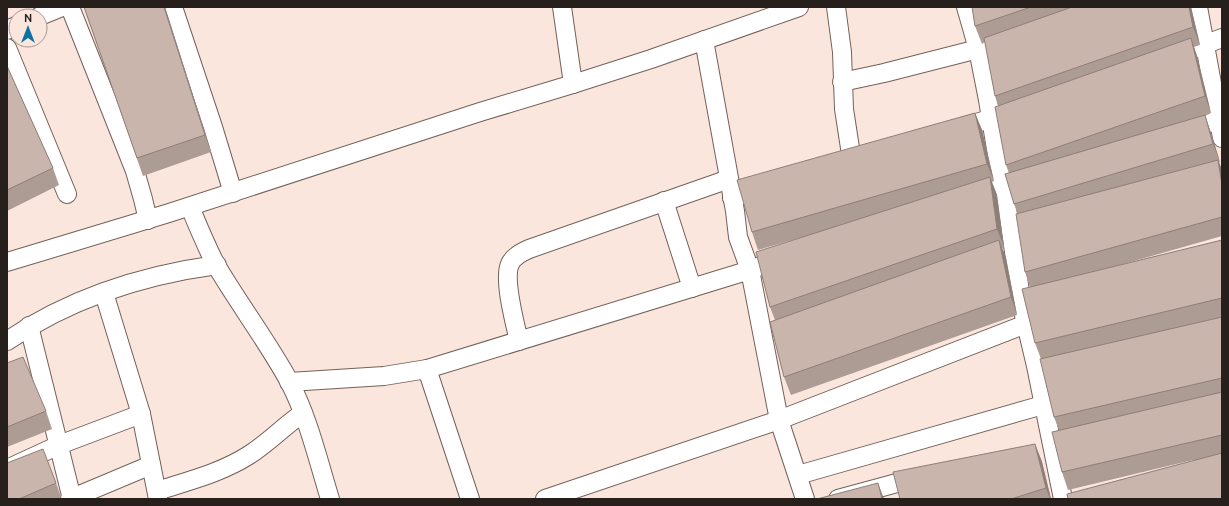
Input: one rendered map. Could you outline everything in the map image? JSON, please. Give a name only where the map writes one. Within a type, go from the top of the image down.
[{"type":"street","points":[[48,13],[62,7]]},
{"type":"street","points":[[70,7],[135,171],[144,199],[148,220]]},
{"type":"street","points":[[173,7],[213,126],[233,193]]},
{"type":"street","points":[[562,7],[573,84]]},
{"type":"street","points":[[7,262],[148,220],[480,112],[573,84],[799,7]]},
{"type":"street","points":[[836,7],[842,52],[844,109],[852,161]]},
{"type":"street","points":[[966,7],[978,49],[1013,241],[1028,295],[1026,324],[1044,364],[1043,405],[1063,499]]},
{"type":"street","points":[[1198,7],[1204,45],[1219,99],[1219,120],[1222,138]]},
{"type":"street","points":[[1158,62],[1222,38]]},
{"type":"street","points":[[842,82],[978,49],[1005,39]]},
{"type":"street","points":[[704,40],[738,237],[772,336],[779,420],[805,499]]},
{"type":"street","points":[[7,48],[67,194]]},
{"type":"street","points":[[937,135],[1034,106]]},
{"type":"street","points":[[1171,135],[1219,120]]},
{"type":"street","points":[[952,199],[1045,177]]},
{"type":"street","points":[[518,340],[508,288],[508,271],[510,264],[520,253],[729,179]]},
{"type":"street","points":[[732,198],[783,182]]},
{"type":"street","points":[[664,201],[692,288]]},
{"type":"street","points":[[190,206],[202,236],[217,265],[255,324],[289,382],[303,413],[330,499]]},
{"type":"street","points":[[289,382],[384,376],[427,368],[750,270],[799,252]]},
{"type":"street","points":[[7,341],[29,326],[77,303],[104,293],[146,279],[217,265]]},
{"type":"street","points":[[104,293],[141,414],[157,495],[228,467],[265,444],[282,428],[303,413]]},
{"type":"street","points":[[545,499],[779,420],[1026,324]]},
{"type":"street","points":[[29,326],[71,499],[151,465]]},
{"type":"street","points":[[427,368],[470,499]]},
{"type":"street","points":[[798,474],[1043,405]]},
{"type":"street","points":[[7,469],[59,445],[141,414]]},
{"type":"street","points":[[838,499],[937,472]]},
{"type":"building","points":[[84,7],[164,7],[205,135],[137,158]]},
{"type":"building","points":[[972,7],[1031,7],[975,26]]},
{"type":"building","points":[[1072,7],[1189,7],[1193,27],[995,96],[984,38]]},
{"type":"building","points":[[1191,38],[1205,96],[1006,165],[995,107]]},
{"type":"building","points":[[7,66],[53,168],[7,190]]},
{"type":"building","points":[[975,113],[987,164],[752,232],[737,180]]},
{"type":"building","points":[[1205,115],[1213,144],[1014,204],[1005,174]]},
{"type":"building","points":[[1218,160],[1222,185],[1222,217],[1025,272],[1016,214]]},
{"type":"building","points":[[990,177],[997,229],[770,307],[756,252]]},
{"type":"building","points":[[999,240],[1011,297],[784,377],[770,322]]},
{"type":"building","points":[[1222,240],[1222,298],[1035,343],[1022,289]]},
{"type":"building","points":[[1222,317],[1222,378],[1054,417],[1040,359]]},
{"type":"building","points":[[23,357],[46,411],[7,427],[7,363]]},
{"type":"building","points":[[1222,392],[1222,435],[1062,472],[1052,432]]},
{"type":"building","points":[[1035,444],[1046,488],[1011,499],[900,499],[893,472]]},
{"type":"building","points":[[43,449],[56,483],[19,499],[7,499],[7,463]]},
{"type":"building","points":[[1222,453],[1222,499],[1068,499],[1067,494]]},
{"type":"building","points":[[878,483],[882,499],[817,499]]}]
